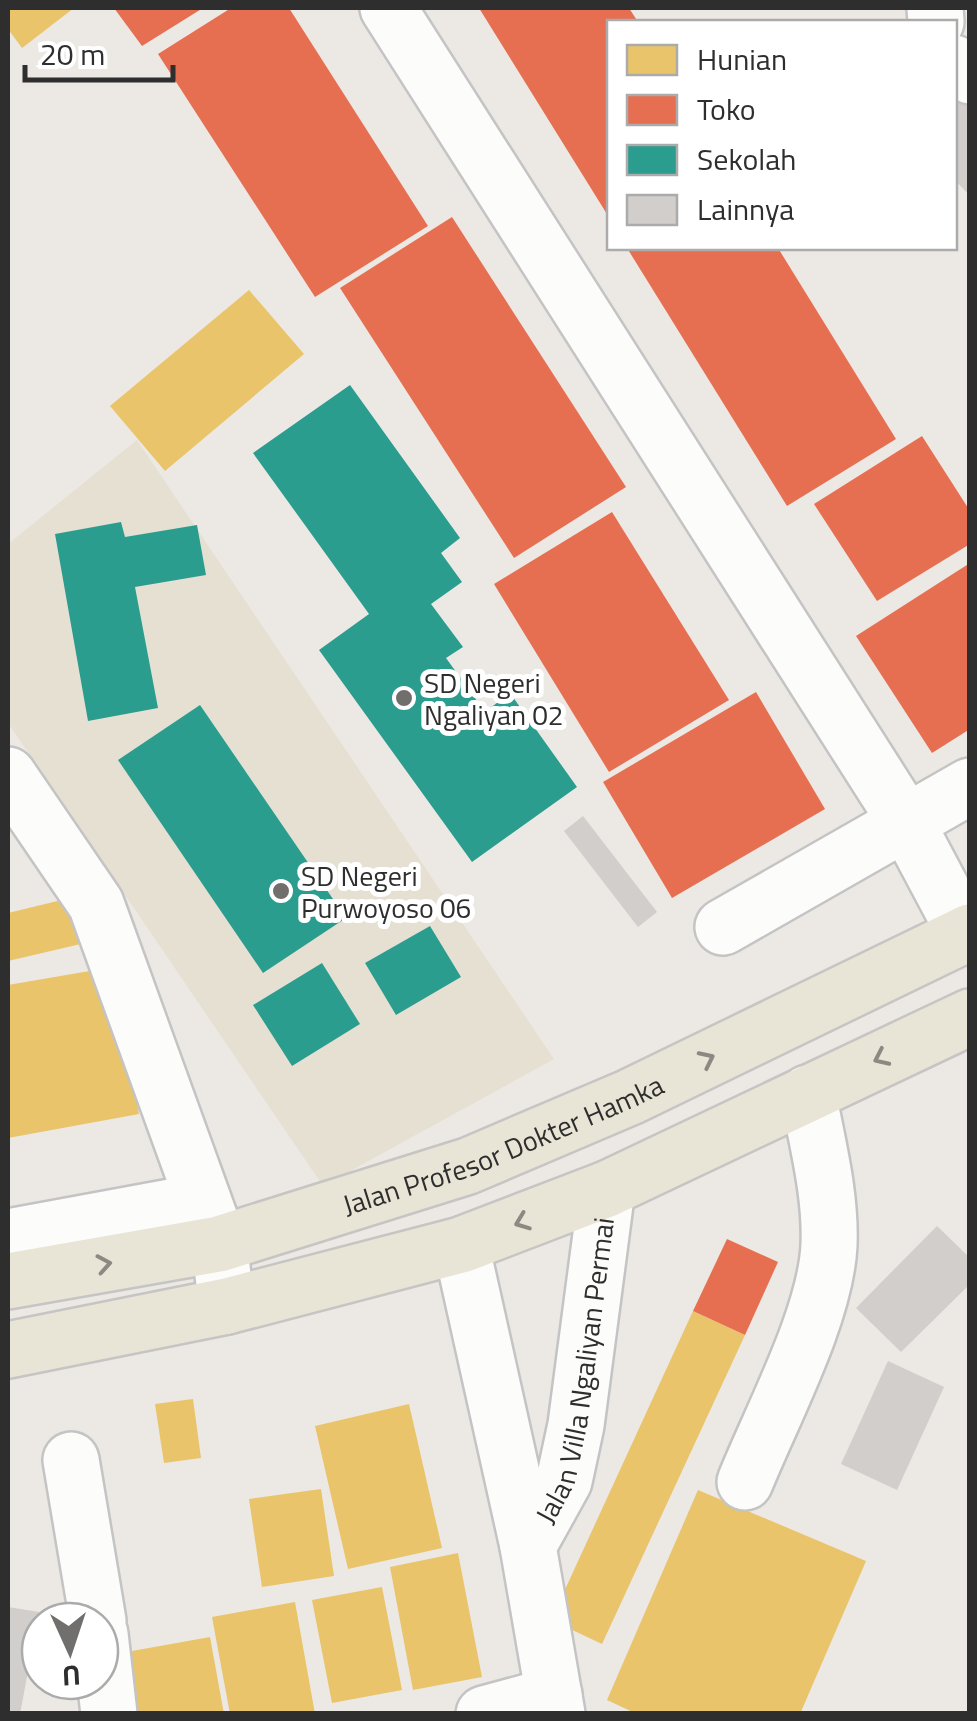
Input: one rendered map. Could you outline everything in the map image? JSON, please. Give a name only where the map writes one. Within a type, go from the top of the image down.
[{"type":"main road","name":"Jalan Profesor Dokter Hamka","points":[[8,1282],[211,1222],[468,1166],[630,1097],[967,933]]},
{"type":"main road","points":[[8,1350],[227,1306],[461,1245],[607,1190],[970,1016]]},
{"type":"main road","points":[[630,1097],[669,1159]]},
{"type":"street","points":[[388,8],[905,820],[967,933]]},
{"type":"street","points":[[10,782],[96,904],[211,1222],[227,1306]]},
{"type":"street","points":[[722,926],[970,786]]},
{"type":"street","points":[[745,1482],[820,1299],[829,1248],[828,1199],[808,1093]]},
{"type":"street","name":"Jalan Villa Ngaliyan Permai","points":[[528,1546],[564,1481],[576,1425],[607,1190]]},
{"type":"street","points":[[8,1238],[211,1222]]},
{"type":"street","name":"Jalan Villa Ngaliyan Permai","points":[[461,1245],[528,1546],[556,1704]]},
{"type":"street","points":[[71,1460],[95,1601]]},
{"type":"street","points":[[484,1714],[556,1704]]},
{"type":"shaded area","name":"SD Negeri Purwoyoso 06","points":[[137,440],[554,1059],[323,1186],[8,723],[8,544]]},
{"type":"building: Hunian","points":[[8,8],[74,8],[22,48],[8,29]]},
{"type":"building: Hunian","points":[[249,290],[304,354],[165,471],[110,406]]},
{"type":"building: Hunian","points":[[74,897],[85,943],[8,961],[8,913]]},
{"type":"building: Hunian","points":[[113,967],[139,1114],[8,1138],[8,985]]},
{"type":"building: Hunian","points":[[693,1311],[745,1335],[602,1644],[551,1620]]},
{"type":"building: Hunian","points":[[193,1399],[201,1458],[164,1463],[155,1404]]},
{"type":"building: Hunian","points":[[409,1404],[442,1548],[348,1569],[315,1426]]},
{"type":"building: Hunian","points":[[321,1489],[334,1576],[262,1587],[249,1499]]},
{"type":"building: Hunian","points":[[698,1490],[866,1561],[800,1714],[637,1714],[607,1700]]},
{"type":"building: Hunian","points":[[458,1553],[482,1677],[413,1690],[390,1567]]},
{"type":"building: Hunian","points":[[382,1587],[402,1690],[332,1703],[312,1600]]},
{"type":"building: Hunian","points":[[295,1602],[315,1714],[230,1714],[212,1617]]},
{"type":"building: Hunian","points":[[210,1637],[224,1714],[132,1714],[121,1653]]},
{"type":"building: Toko","points":[[114,8],[203,8],[142,46]]},
{"type":"building: Toko","points":[[231,8],[289,8],[428,226],[315,297],[158,54]]},
{"type":"building: Toko","points":[[479,8],[629,8],[637,20],[607,20],[607,214]]},
{"type":"building: Toko","points":[[452,217],[626,487],[514,558],[340,288]]},
{"type":"building: Toko","points":[[628,250],[779,250],[896,439],[787,506]]},
{"type":"building: Toko","points":[[922,436],[970,511],[970,544],[877,601],[814,504]]},
{"type":"building: Toko","points":[[612,512],[729,700],[609,772],[494,584]]},
{"type":"building: Toko","points":[[970,563],[970,729],[932,753],[856,636]]},
{"type":"building: Toko","points":[[756,692],[825,809],[672,898],[603,782]]},
{"type":"building: Toko","points":[[727,1239],[778,1262],[745,1335],[693,1311]]},
{"type":"building: Sekolah","points":[[350,385],[460,538],[441,553],[462,582],[431,604],[463,647],[446,658],[485,712],[510,693],[577,787],[472,862],[319,650],[369,614],[253,453]]},
{"type":"building: Sekolah","points":[[121,522],[125,537],[197,525],[206,575],[135,587],[158,708],[88,721],[55,534]]},
{"type":"building: Sekolah","points":[[200,705],[346,918],[263,973],[118,760]]},
{"type":"building: Sekolah","points":[[430,926],[461,977],[396,1015],[365,963]]},
{"type":"building: Sekolah","points":[[322,963],[360,1024],[292,1066],[253,1005]]},
{"type":"building: Lainnya","points":[[970,85],[970,196],[957,182],[957,105]]},
{"type":"building: Lainnya","points":[[583,816],[657,912],[638,927],[564,831]]},
{"type":"building: Lainnya","points":[[937,1226],[970,1258],[970,1284],[901,1352],[856,1308]]},
{"type":"building: Lainnya","points":[[888,1361],[944,1387],[897,1490],[841,1464]]},
{"type":"building: Lainnya","points":[[8,1607],[20,1609],[22,1701],[20,1714],[8,1714]]},
{"type":"place","name":"SD Negeri Ngaliyan 02","points":[[404,698]]},
{"type":"place","name":"SD Negeri Purwoyoso 06","points":[[281,891]]}]
